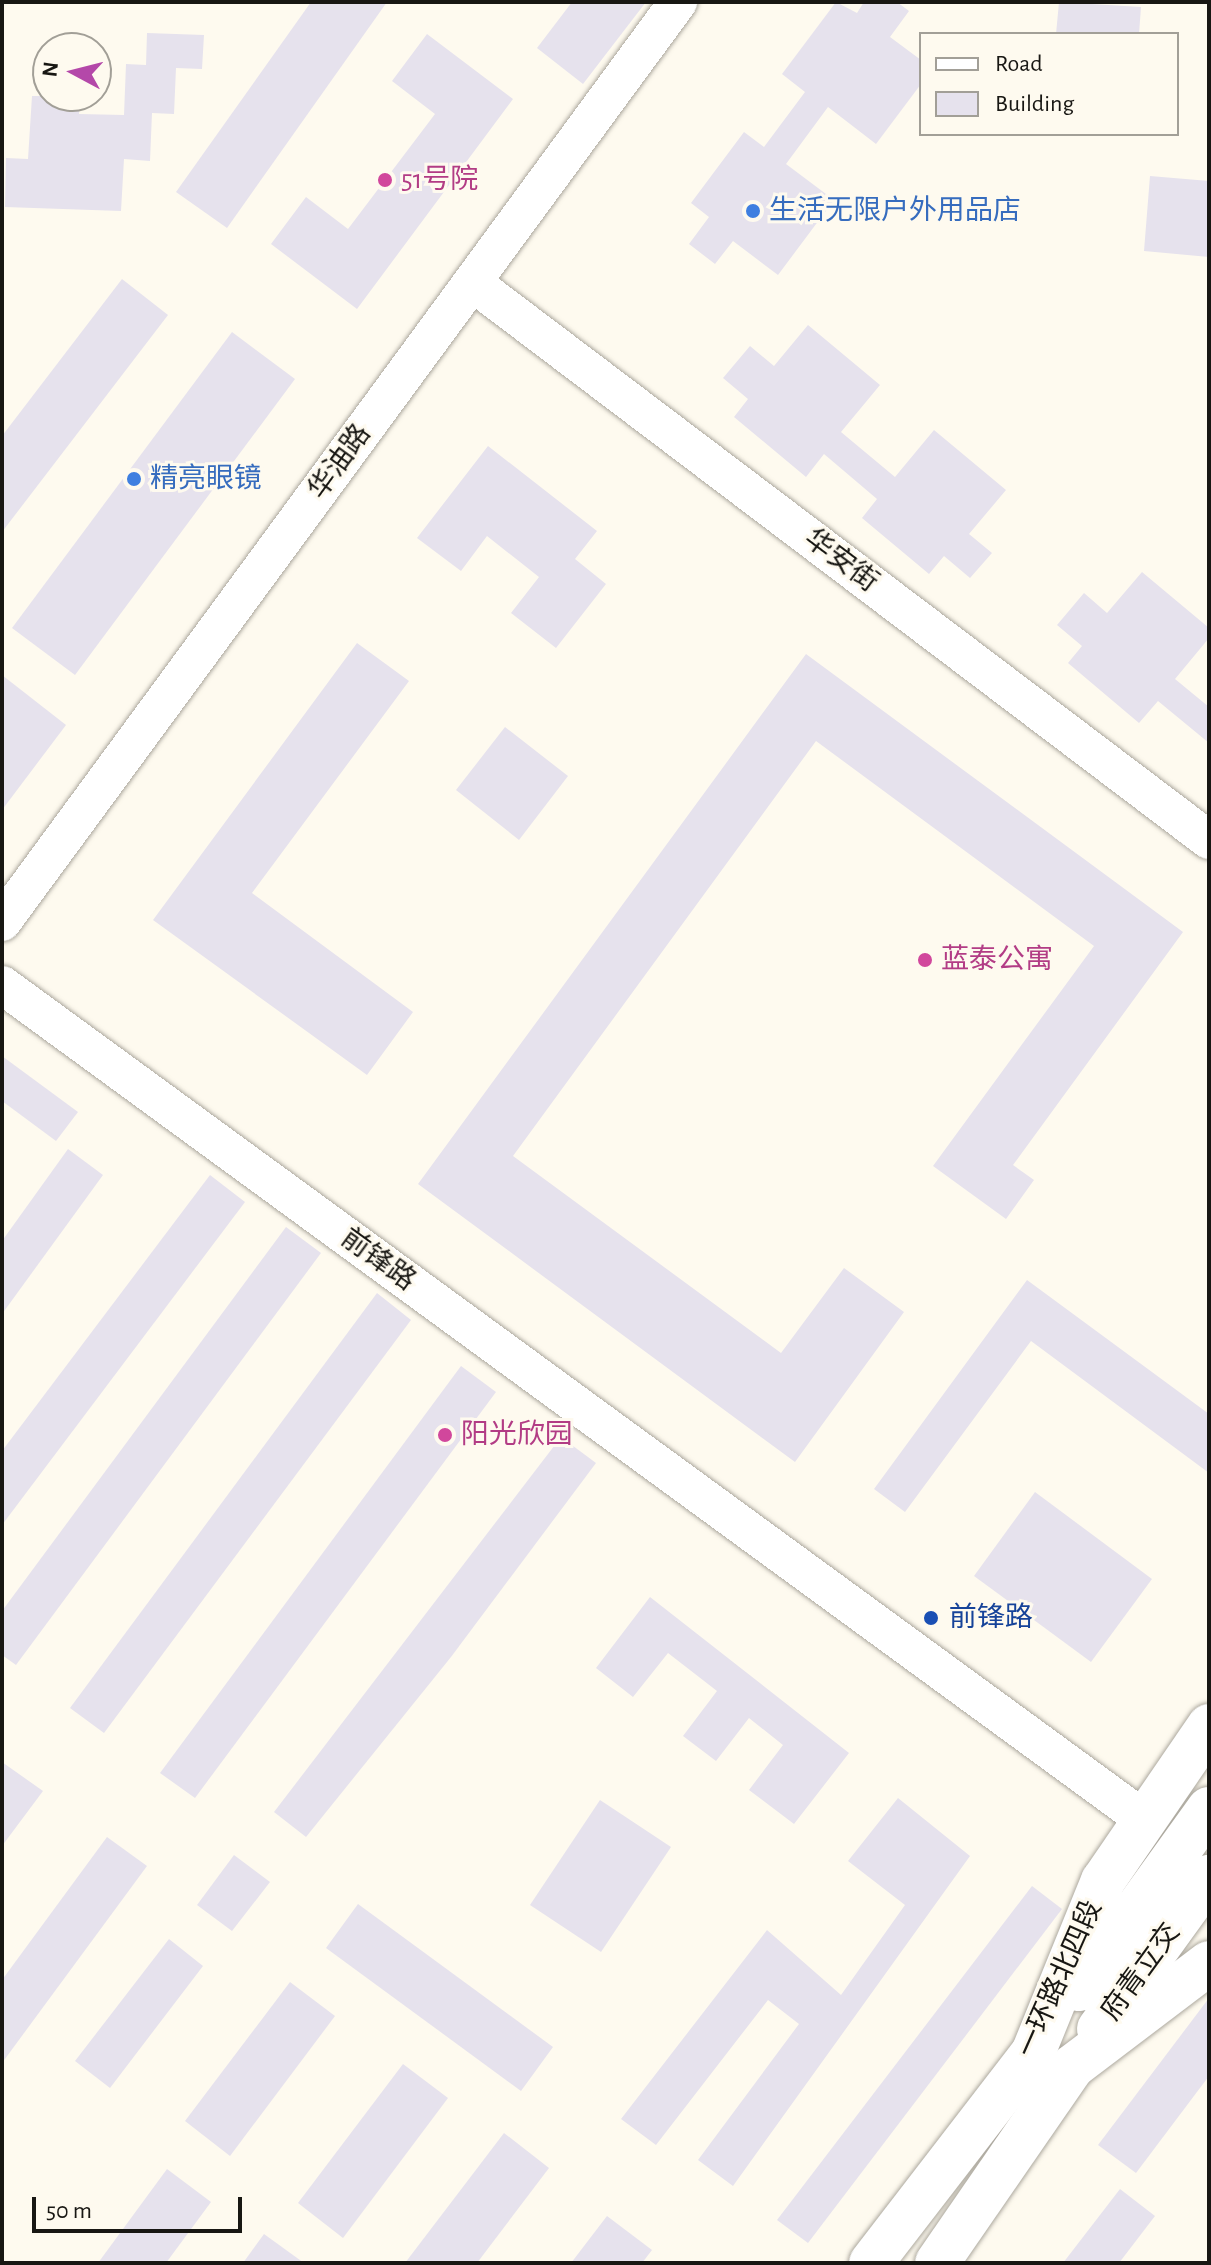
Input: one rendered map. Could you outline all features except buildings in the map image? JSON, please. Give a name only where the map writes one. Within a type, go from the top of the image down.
[{"type":"main road","name":"一环路北四段","points":[[937,2263],[1052,2060],[1103,1881],[1141,1817],[1209,1726]]},
{"type":"main road","name":"府青立交","points":[[1052,2060],[1209,1809]]},
{"type":"main road","name":"府青立交","points":[[1052,2060],[1209,1877]]},
{"type":"main road","name":"一环路北四段","points":[[871,2263],[1052,2060],[1209,1963]]},
{"type":"street","name":"华油路","points":[[2,922],[678,2]]},
{"type":"street","name":"华安街","points":[[473,283],[1209,840]]},
{"type":"street","name":"前锋路","points":[[2,985],[1141,1817]]},
{"type":"place","name":"51号院","points":[[385,180]]},
{"type":"place","name":"生活无限户外用品店","points":[[753,211]]},
{"type":"place","name":"精亮眼镜","points":[[134,479]]},
{"type":"place","name":"蓝泰公寓","points":[[925,960]]},
{"type":"place","name":"阳光欣园","points":[[445,1435]]},
{"type":"place","name":"前锋路","points":[[931,1618]]}]
